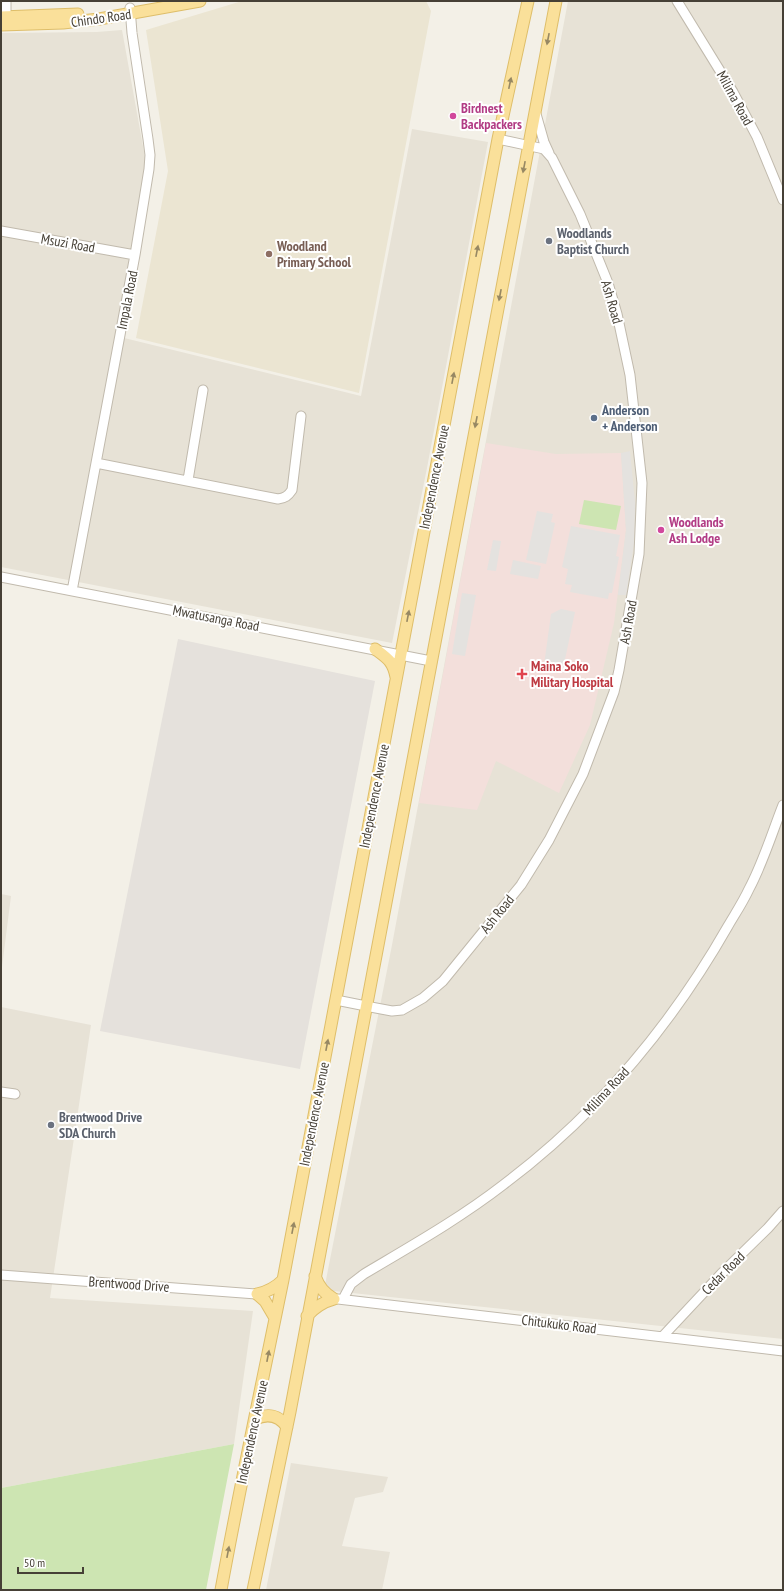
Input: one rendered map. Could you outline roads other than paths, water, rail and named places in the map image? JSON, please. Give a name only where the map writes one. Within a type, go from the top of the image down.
[{"type":"main road","name":"Chindo Road","points":[[131,11],[165,1]]},
{"type":"main road","name":"Chindo Road","points":[[4,21],[63,23],[200,1]]},
{"type":"main road","name":"Independence Avenue","points":[[220,1590],[283,1280],[498,138],[528,1]]},
{"type":"main road","points":[[253,1590],[290,1412],[556,1]]},
{"type":"main road","points":[[375,649],[394,665],[396,677]]},
{"type":"main road","points":[[315,1276],[318,1285],[325,1293],[339,1299]]},
{"type":"main road","points":[[257,1294],[266,1292],[283,1280]]},
{"type":"main road","points":[[257,1294],[268,1305],[275,1318]]},
{"type":"main road","points":[[307,1316],[324,1302],[339,1299]]},
{"type":"main road","points":[[259,1404],[267,1413],[272,1415],[284,1415],[290,1412]]},
{"type":"main road","points":[[255,1419],[267,1415],[273,1416],[283,1422],[287,1427]]},
{"type":"street","points":[[4,21],[6,1]]},
{"type":"street","name":"Milima Road","points":[[677,1],[733,92],[757,137],[783,200]]},
{"type":"street","name":"Impala Road","points":[[72,591],[150,169],[150,155],[132,34],[131,11]]},
{"type":"street","name":"Ash Road","points":[[336,1000],[392,1011],[402,1010],[423,998],[443,981],[521,885],[549,840],[583,774],[611,698],[619,670],[635,584],[639,554],[641,510],[642,483],[630,375],[617,314],[608,283],[580,214],[542,136],[535,107]]},
{"type":"street","name":"Ash Road","points":[[498,138],[544,149],[552,158]]},
{"type":"street","name":"Msuzi Road","points":[[1,231],[135,255]]},
{"type":"street","points":[[188,480],[203,390]]},
{"type":"street","points":[[96,463],[278,499],[289,496],[292,490],[301,416]]},
{"type":"street","name":"Mwatusanga Road","points":[[1,577],[431,661]]},
{"type":"street","name":"Milima Road","points":[[339,1299],[351,1284],[364,1274],[464,1213],[521,1171],[577,1122],[637,1058],[687,993],[715,948],[749,889],[783,805]]},
{"type":"street","points":[[1,1092],[15,1094]]},
{"type":"street","name":"Cedar Road","points":[[663,1336],[783,1211]]},
{"type":"street","name":"Brentwood Drive","points":[[1,1275],[257,1294]]},
{"type":"street","name":"Chitukuko Road","points":[[339,1299],[783,1351]]},
{"type":"place","name":"Birdnest Backpackers","points":[[453,116]]},
{"type":"place","name":"Woodlands Baptist Church","points":[[549,241]]},
{"type":"place","name":"Woodland Primary School","points":[[269,254]]},
{"type":"place","name":"Anderson + Anderson","points":[[594,418]]},
{"type":"place","name":"Woodlands Ash Lodge","points":[[661,530]]},
{"type":"place","name":"Maina Soko Military Hospital","points":[[522,674]]},
{"type":"place","name":"Brentwood Drive SDA Church","points":[[51,1125]]}]
